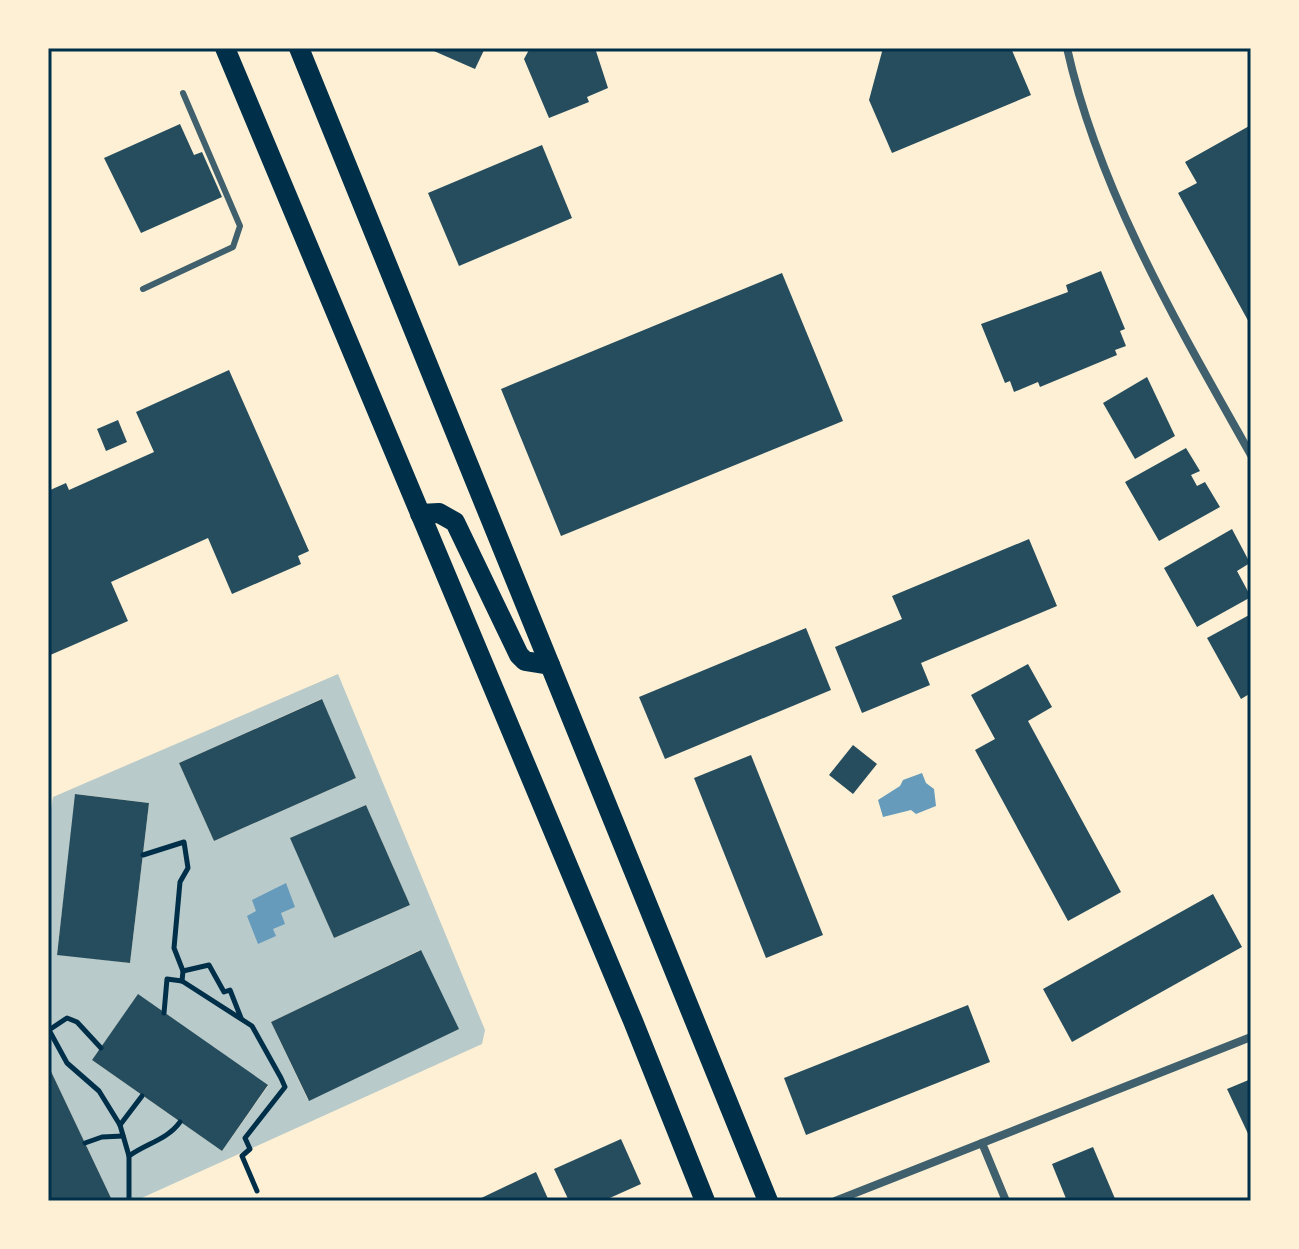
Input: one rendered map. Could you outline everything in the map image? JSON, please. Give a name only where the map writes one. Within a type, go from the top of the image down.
[{"type":"main road","points":[[225,48],[705,1201]]},
{"type":"main road","points":[[299,48],[768,1201]]},
{"type":"main road","points":[[420,514],[439,513],[455,522],[519,655],[525,661],[550,665]]},
{"type":"street","points":[[1067,48],[1076,91],[1117,195],[1183,332],[1251,455]]},
{"type":"street","points":[[835,1201],[1251,1037]]},
{"type":"street","points":[[982,1143],[1006,1201]]},
{"type":"lane","points":[[143,289],[233,247],[239,237],[240,226],[183,93]]},
{"type":"path","points":[[143,855],[184,842],[188,868],[180,882],[174,948],[183,971],[182,981]]},
{"type":"path","points":[[183,971],[209,965],[224,992],[230,990],[241,1018]]},
{"type":"path","points":[[164,1013],[167,979],[182,981],[252,1026],[285,1087],[245,1138],[250,1149],[242,1156],[257,1191]]},
{"type":"path","points":[[101,1048],[77,1022],[67,1018],[49,1030],[67,1063],[99,1091],[120,1125],[129,1156],[129,1201]]},
{"type":"path","points":[[120,1125],[142,1096]]},
{"type":"path","points":[[129,1156],[145,1144],[171,1136],[180,1122]]},
{"type":"path","points":[[85,1143],[102,1137],[123,1136]]},
{"type":"shaded area","points":[[338,674],[485,1030],[482,1044],[135,1201],[105,1201],[111,1198],[48,1065],[48,828],[53,797]],"holes":[[[321,699],[356,778],[214,841],[179,763]],[[76,794],[149,803],[130,963],[57,954]],[[366,805],[410,905],[334,938],[291,838]],[[420,950],[458,1029],[308,1100],[271,1022]],[[138,995],[268,1086],[222,1151],[92,1060]]]},
{"type":"water","points":[[922,773],[926,783],[934,789],[936,806],[916,814],[911,810],[883,817],[878,800],[900,786],[903,780]]},
{"type":"water","points":[[286,883],[295,907],[281,913],[285,924],[273,929],[276,936],[258,944],[247,916],[256,911],[252,900]]},
{"type":"building","points":[[427,48],[485,48],[475,69]]},
{"type":"building","points":[[530,48],[595,48],[608,88],[587,97],[589,102],[549,118],[524,59]]},
{"type":"building","points":[[883,48],[1011,48],[1031,95],[892,153],[869,100]]},
{"type":"building","points":[[180,124],[194,155],[202,152],[222,197],[141,233],[104,158]]},
{"type":"building","points":[[1251,125],[1251,326],[1178,193],[1197,183],[1185,162]]},
{"type":"building","points":[[542,145],[572,218],[459,266],[428,193]]},
{"type":"building","points":[[1101,271],[1125,329],[1120,331],[1126,346],[1115,350],[1117,355],[1040,387],[1038,382],[1014,392],[1010,381],[1005,383],[981,324],[1068,292],[1066,285]]},
{"type":"building","points":[[782,273],[843,421],[561,536],[501,389]]},
{"type":"building","points":[[229,370],[309,551],[298,556],[301,564],[232,594],[208,538],[111,582],[128,621],[48,656],[48,491],[66,483],[69,490],[154,452],[136,412]]},
{"type":"building","points":[[1147,377],[1175,436],[1135,459],[1103,403]]},
{"type":"building","points":[[118,420],[127,442],[106,451],[97,429]]},
{"type":"building","points":[[1186,448],[1200,471],[1191,475],[1197,486],[1205,482],[1220,507],[1159,541],[1125,482]]},
{"type":"building","points":[[1232,529],[1250,563],[1237,571],[1251,597],[1197,627],[1164,568]]},
{"type":"building","points":[[1029,539],[1057,606],[921,663],[930,685],[862,713],[835,647],[902,619],[892,596]]},
{"type":"building","points":[[1251,614],[1251,693],[1241,699],[1207,638]]},
{"type":"building","points":[[806,628],[831,690],[665,759],[639,697]]},
{"type":"building","points":[[1028,664],[1052,707],[1028,721],[1121,892],[1068,921],[975,750],[995,739],[971,695]]},
{"type":"building","points":[[322,699],[356,778],[214,841],[179,763]]},
{"type":"building","points":[[853,745],[877,764],[853,794],[829,775]]},
{"type":"building","points":[[751,755],[823,935],[766,958],[694,778]]},
{"type":"building","points":[[75,794],[149,803],[130,963],[57,955]]},
{"type":"building","points":[[366,805],[410,905],[334,938],[290,838]]},
{"type":"building","points":[[1213,894],[1242,947],[1072,1042],[1043,989]]},
{"type":"building","points":[[421,950],[459,1029],[309,1101],[271,1022]]},
{"type":"building","points":[[138,994],[268,1085],[222,1151],[92,1060]]},
{"type":"building","points":[[968,1005],[990,1062],[806,1135],[784,1078]]},
{"type":"building","points":[[48,1065],[111,1198],[105,1201],[48,1201]]},
{"type":"building","points":[[1251,1079],[1251,1140],[1227,1089]]},
{"type":"building","points":[[621,1139],[641,1184],[603,1201],[569,1201],[554,1169]]},
{"type":"building","points":[[1093,1147],[1116,1201],[1067,1201],[1052,1164]]},
{"type":"building","points":[[536,1172],[549,1201],[475,1201]]}]
